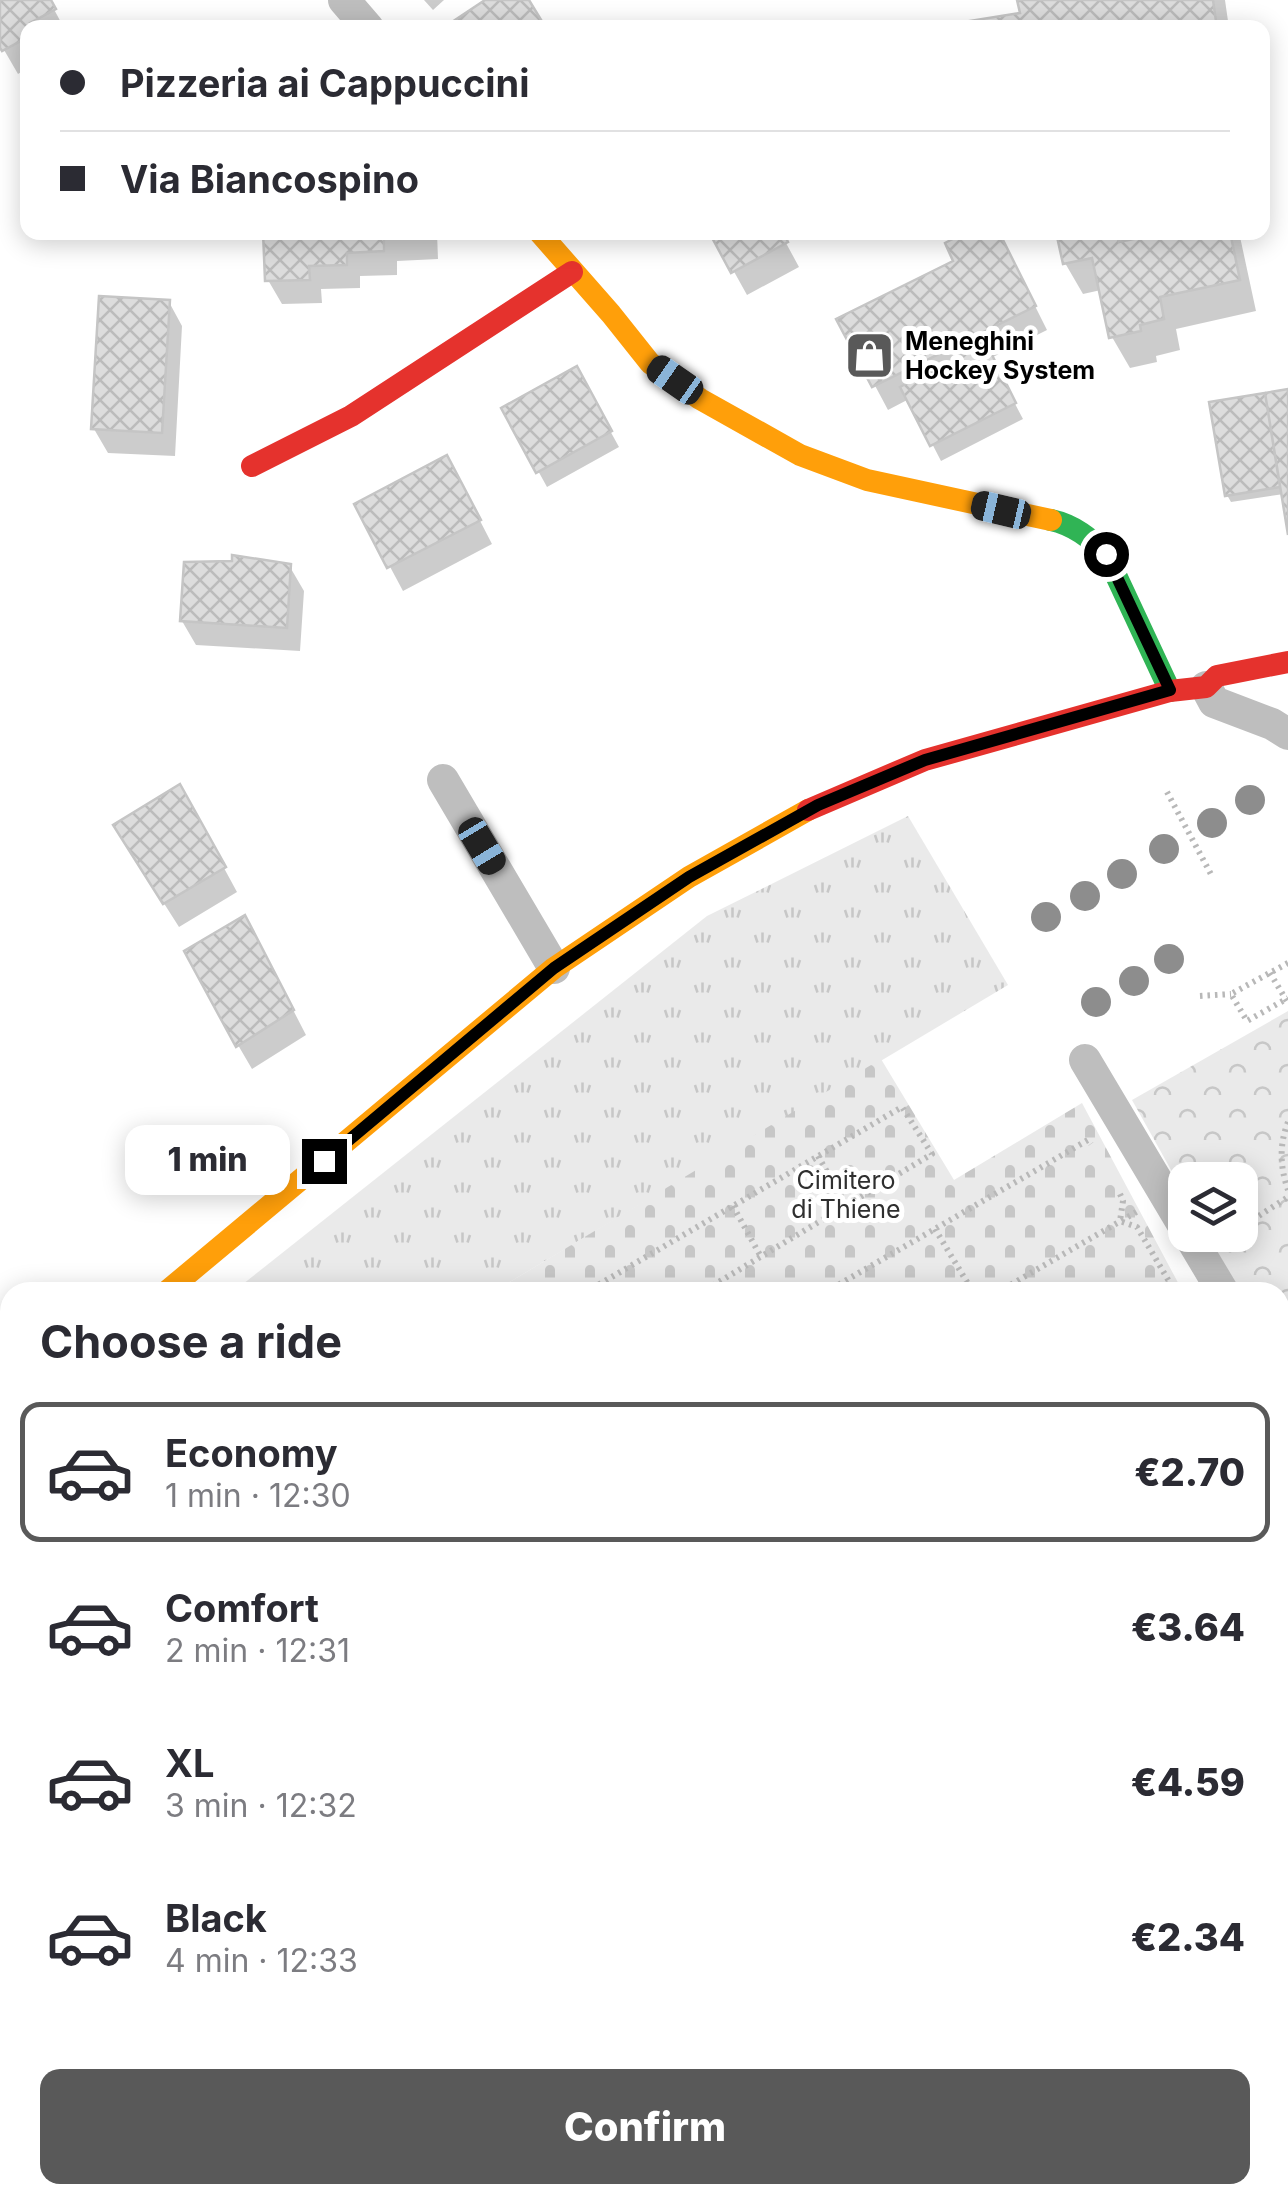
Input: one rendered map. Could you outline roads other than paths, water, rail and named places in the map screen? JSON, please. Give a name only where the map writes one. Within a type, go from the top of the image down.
[{"type":"street","points":[[344,0],[361,20]]},
{"type":"street","points":[[546,240],[650,363],[700,398],[800,455],[867,480],[1068,524],[1091,539],[1106,554],[1170,690]]},
{"type":"street","points":[[252,466],[352,416],[572,272]]},
{"type":"street","points":[[178,1282],[554,968],[689,877],[818,805],[925,760],[1170,690],[1206,686],[1217,676],[1288,662]]},
{"type":"street","points":[[1206,686],[1214,702],[1288,734]]},
{"type":"street","points":[[443,780],[554,968]]},
{"type":"street","points":[[1084,1060],[1168,1200]]},
{"type":"street","points":[[1199,1252],[1218,1282]]},
{"type":"place","name":"Meneghini Hockey System","points":[[870,355]]},
{"type":"park label","name":"Cimitero di Thiene","points":[[846,1194]]}]
